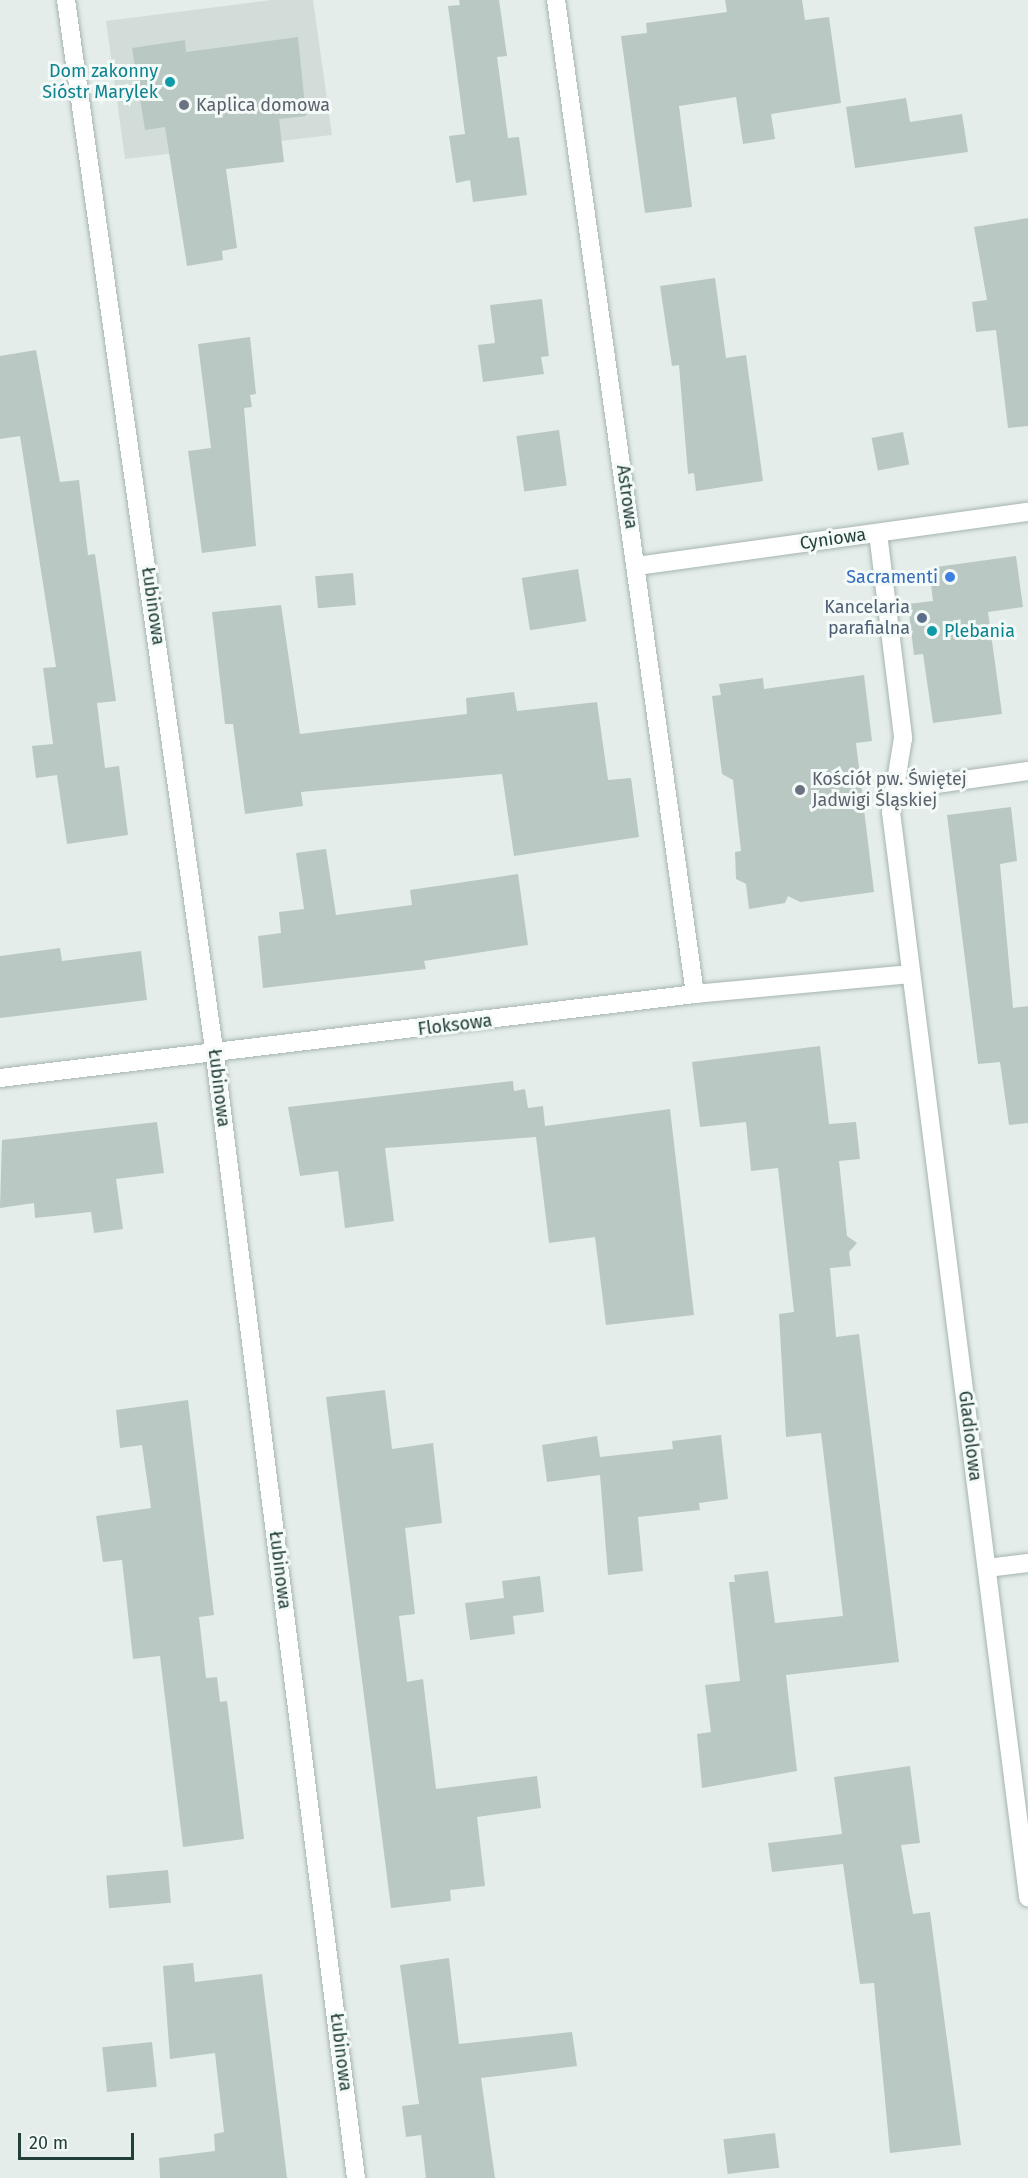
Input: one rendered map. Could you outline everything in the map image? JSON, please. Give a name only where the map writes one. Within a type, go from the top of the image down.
[{"type":"street","name":"Łubinowa","points":[[66,0],[215,1056],[356,2178]]},
{"type":"street","name":"Astrowa","points":[[556,0],[638,567],[695,994]]},
{"type":"street","name":"Cyniowa","points":[[638,567],[1028,512]]},
{"type":"street","name":"Gladiolowa","points":[[878,533],[903,738],[891,812],[1028,1897]]},
{"type":"street","points":[[894,790],[1028,771]]},
{"type":"street","name":"Floksowa","points":[[0,1078],[215,1056],[695,994],[910,974]]},
{"type":"street","points":[[987,1568],[1028,1563]]},
{"type":"shaded area","points":[[271,0],[313,0],[332,135],[125,159],[106,21]]},
{"type":"building","points":[[459,0],[499,0],[507,56],[497,57],[508,138],[519,137],[527,195],[473,202],[470,180],[456,183],[449,136],[465,134],[448,6],[460,5]]},
{"type":"building","points":[[725,0],[802,0],[805,20],[829,17],[841,103],[771,114],[775,139],[743,144],[736,97],[679,106],[692,207],[645,213],[621,36],[647,33],[646,23],[727,12]]},
{"type":"building","points":[[298,37],[306,116],[279,119],[284,162],[226,169],[237,248],[222,251],[223,260],[187,266],[165,127],[145,130],[132,48],[185,40],[186,52]]},
{"type":"building","points":[[906,98],[910,122],[962,114],[968,152],[855,168],[846,107]]},
{"type":"building","points":[[1028,218],[1028,426],[1008,428],[996,330],[976,332],[972,302],[987,300],[974,227]]},
{"type":"building","points":[[715,278],[726,358],[746,355],[763,481],[696,491],[694,473],[688,474],[679,365],[672,366],[660,286]]},
{"type":"building","points":[[542,299],[549,356],[541,357],[544,374],[483,382],[478,345],[495,343],[490,305]]},
{"type":"building","points":[[250,337],[256,394],[250,395],[252,407],[244,408],[256,546],[202,553],[188,451],[211,448],[198,344]]},
{"type":"building","points":[[36,350],[60,482],[79,480],[88,555],[95,554],[116,701],[97,703],[105,768],[119,766],[128,835],[67,844],[57,775],[36,778],[32,746],[53,744],[43,668],[56,667],[20,436],[0,439],[0,356]]},
{"type":"building","points":[[559,430],[567,485],[524,491],[516,436]]},
{"type":"building","points":[[903,432],[909,464],[878,470],[872,438]]},
{"type":"building","name":"Plebania","points":[[1016,556],[1023,607],[988,612],[1002,714],[933,723],[923,654],[914,655],[908,604],[933,601],[929,568]]},
{"type":"building","points":[[578,569],[586,621],[530,630],[522,578]]},
{"type":"building","points":[[353,573],[356,605],[318,608],[315,576]]},
{"type":"building","points":[[281,605],[300,734],[467,714],[466,698],[514,692],[517,711],[597,702],[608,780],[631,778],[639,837],[514,856],[502,774],[301,792],[303,806],[245,814],[233,724],[225,724],[212,612]]},
{"type":"building","name":"Kościół pw. Świętej Jadwigi Śląskiej","points":[[864,675],[872,741],[856,743],[874,892],[800,902],[788,896],[785,903],[749,909],[746,884],[736,879],[735,852],[741,851],[733,780],[722,774],[712,696],[721,695],[719,684],[763,678],[764,689]]},
{"type":"building","points":[[1011,807],[1017,861],[1000,864],[1013,1008],[1028,1006],[1028,1123],[1009,1125],[1000,1062],[978,1064],[947,815]]},
{"type":"building","points":[[326,849],[336,915],[412,905],[410,890],[518,874],[528,945],[424,961],[426,969],[263,988],[258,936],[281,933],[279,912],[304,909],[296,853]]},
{"type":"building","points":[[60,948],[62,961],[141,951],[147,1000],[0,1018],[0,956]]},
{"type":"building","points":[[820,1046],[829,1124],[856,1122],[860,1159],[839,1161],[847,1236],[857,1243],[849,1252],[851,1266],[830,1268],[836,1337],[859,1334],[899,1662],[786,1675],[797,1771],[702,1788],[697,1734],[711,1732],[705,1685],[740,1681],[729,1582],[735,1582],[734,1575],[768,1571],[775,1623],[843,1616],[821,1433],[786,1437],[779,1314],[794,1312],[778,1168],[751,1171],[746,1122],[700,1127],[692,1062]]},
{"type":"building","points":[[513,1081],[514,1091],[525,1089],[528,1108],[543,1106],[545,1126],[670,1109],[694,1315],[606,1325],[595,1237],[549,1243],[536,1137],[385,1148],[394,1221],[345,1228],[338,1171],[300,1176],[288,1107]]},
{"type":"building","points":[[157,1122],[164,1173],[116,1179],[123,1229],[94,1233],[91,1212],[35,1218],[34,1203],[0,1208],[2,1140]]},
{"type":"building","points":[[385,1390],[392,1449],[433,1443],[442,1523],[405,1528],[415,1614],[399,1616],[407,1682],[423,1679],[436,1789],[537,1776],[541,1808],[477,1817],[485,1886],[450,1890],[451,1901],[391,1908],[326,1397]]},
{"type":"building","points":[[188,1400],[214,1615],[199,1617],[206,1678],[217,1677],[220,1702],[227,1701],[244,1839],[183,1847],[160,1656],[133,1659],[122,1560],[103,1562],[96,1516],[151,1508],[142,1445],[120,1448],[116,1410]]},
{"type":"building","points":[[721,1435],[728,1499],[699,1503],[700,1510],[638,1517],[643,1571],[608,1575],[600,1475],[547,1482],[542,1445],[597,1436],[600,1457],[673,1449],[672,1441]]},
{"type":"building","points":[[540,1576],[544,1612],[513,1616],[515,1634],[470,1640],[465,1603],[504,1598],[502,1581]]},
{"type":"building","points":[[910,1766],[920,1843],[901,1845],[913,1914],[930,1912],[961,2145],[890,2153],[874,1983],[860,1984],[843,1864],[772,1872],[768,1843],[842,1834],[834,1777]]},
{"type":"building","points":[[168,1870],[171,1903],[109,1908],[106,1875]]},
{"type":"building","points":[[449,1958],[459,2044],[572,2032],[577,2066],[481,2078],[495,2178],[426,2178],[421,2135],[406,2137],[402,2106],[419,2104],[400,1965]]},
{"type":"building","points":[[193,1963],[195,1982],[262,1974],[287,2178],[160,2178],[159,2158],[215,2151],[214,2134],[224,2132],[215,2053],[170,2059],[163,1966]]},
{"type":"building","points":[[152,2042],[157,2087],[107,2092],[102,2047]]},
{"type":"building","points":[[775,2133],[779,2168],[728,2174],[723,2139]]},
{"type":"place","name":"Dom zakonny Sióstr Marylek","points":[[170,82]]},
{"type":"place","name":"Kaplica domowa","points":[[184,105]]},
{"type":"place","name":"Sacramenti","points":[[950,577]]},
{"type":"place","name":"Kancelaria parafialna","points":[[922,618]]},
{"type":"place","name":"Plebania","points":[[932,631]]},
{"type":"place","name":"Kościół pw. Świętej Jadwigi Śląskiej","points":[[800,790]]}]
